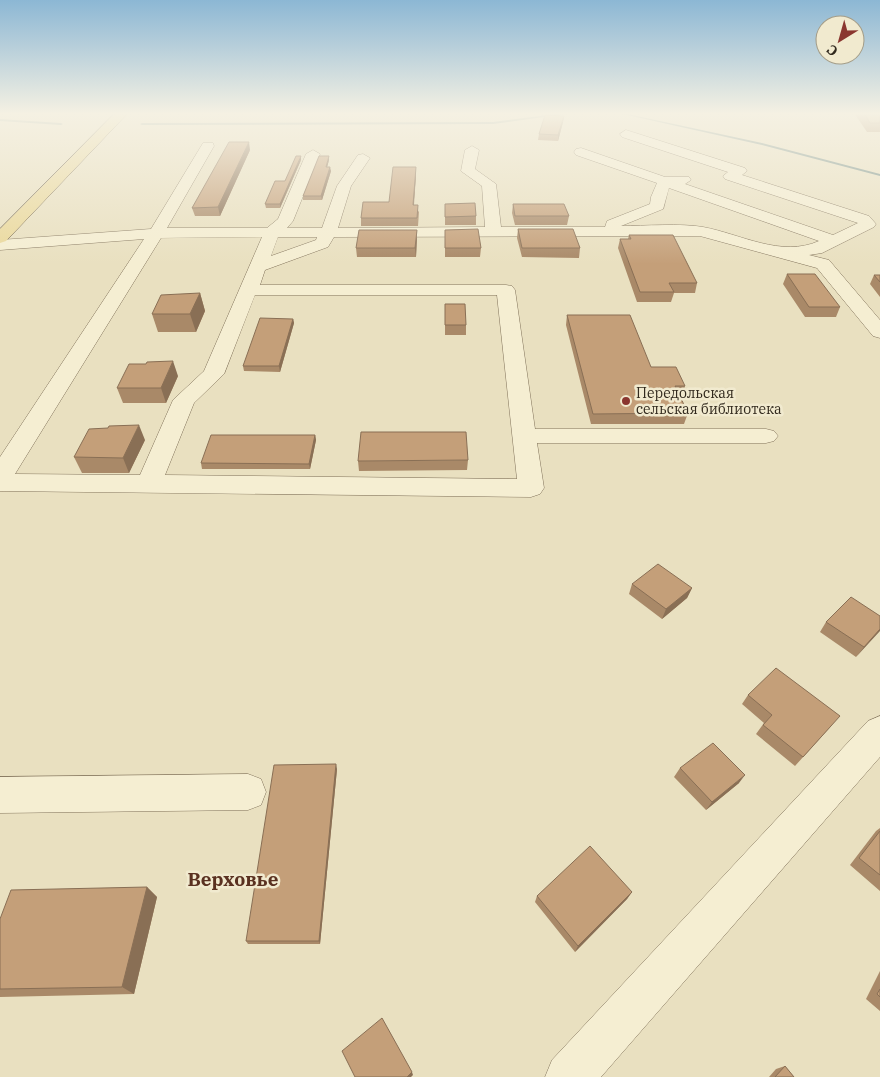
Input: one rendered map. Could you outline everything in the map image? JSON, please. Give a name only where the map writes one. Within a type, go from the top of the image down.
[{"type":"main road","points":[[0,238],[73,163]]},
{"type":"street","points":[[0,476],[156,233],[198,163]]},
{"type":"street","points":[[149,483],[184,400],[213,374],[272,231],[284,221],[309,163]]},
{"type":"street","points":[[257,267],[322,243],[330,231],[344,186],[359,163]]},
{"type":"street","points":[[469,163],[468,171],[489,184],[493,231]]},
{"type":"street","points":[[613,163],[834,241]]},
{"type":"street","points":[[665,181],[730,176],[740,171],[716,163]]},
{"type":"street","points":[[730,176],[863,219],[868,224],[816,249],[782,253]]},
{"type":"street","points":[[614,231],[613,224],[658,206],[658,197],[665,181]]},
{"type":"street","points":[[0,245],[156,233],[272,231],[701,231],[823,264],[880,332]]},
{"type":"street","points":[[0,482],[531,488],[506,290],[248,290]]},
{"type":"street","points":[[524,436],[766,436]]},
{"type":"street","points":[[570,1077],[880,732]]},
{"type":"street","points":[[0,795],[248,792]]},
{"type":"building","points":[[217,163],[239,163],[218,207],[192,208]]},
{"type":"building","points":[[293,163],[298,163],[280,204],[265,204],[275,181],[285,181]]},
{"type":"building","points":[[316,163],[327,163],[326,167],[330,167],[321,196],[303,196]]},
{"type":"building","points":[[393,167],[416,167],[413,205],[418,205],[417,218],[361,218],[363,202],[389,202]]},
{"type":"building","points":[[475,203],[476,216],[445,217],[445,204]]},
{"type":"building","points":[[513,204],[564,204],[569,216],[515,216]]},
{"type":"building","points":[[478,229],[481,248],[445,248],[445,230]]},
{"type":"building","points":[[518,229],[573,229],[580,248],[522,248]]},
{"type":"building","points":[[359,230],[417,230],[415,248],[356,248]]},
{"type":"building","points":[[629,235],[673,235],[697,283],[669,283],[674,292],[640,292],[620,239],[631,239]]},
{"type":"building","points":[[787,274],[815,274],[840,307],[809,307]]},
{"type":"building","points":[[874,275],[880,275],[880,282]]},
{"type":"building","points":[[200,293],[190,314],[152,314],[161,295]]},
{"type":"building","points":[[445,304],[465,304],[466,325],[445,325]]},
{"type":"building","points":[[567,315],[630,315],[651,367],[676,367],[685,386],[675,386],[688,413],[593,414]]},
{"type":"building","points":[[260,318],[293,319],[279,366],[243,366]]},
{"type":"building","points":[[173,361],[161,388],[117,388],[129,364]]},
{"type":"building","points":[[139,425],[123,458],[74,457],[89,429]]},
{"type":"building","points":[[361,432],[466,432],[468,460],[358,461]]},
{"type":"building","points":[[211,435],[315,435],[309,464],[201,463]]},
{"type":"building","points":[[658,564],[692,588],[666,609],[632,584]]},
{"type":"building","points":[[851,597],[880,616],[880,629],[864,647],[826,622]]},
{"type":"building","points":[[776,668],[840,716],[803,757],[763,725],[772,715],[748,695]]},
{"type":"building","points":[[713,743],[745,775],[712,802],[680,768]]},
{"type":"building","points":[[336,764],[319,941],[246,941],[274,765]]},
{"type":"building","points":[[880,831],[880,875],[859,858]]},
{"type":"building","points":[[590,846],[632,892],[578,946],[537,896]]},
{"type":"building","points":[[147,887],[122,987],[0,989],[0,919],[11,890]]},
{"type":"building","points":[[382,1018],[412,1072],[407,1077],[355,1077],[342,1051]]},
{"type":"building","points":[[785,1066],[794,1077],[775,1077]]},
{"type":"waterway","points":[[835,163],[880,175]]},
{"type":"place","name":"Передольская сельская библиотека","points":[[626,401]]},
{"type":"district","name":"Верховье","points":[[233,879]]}]
